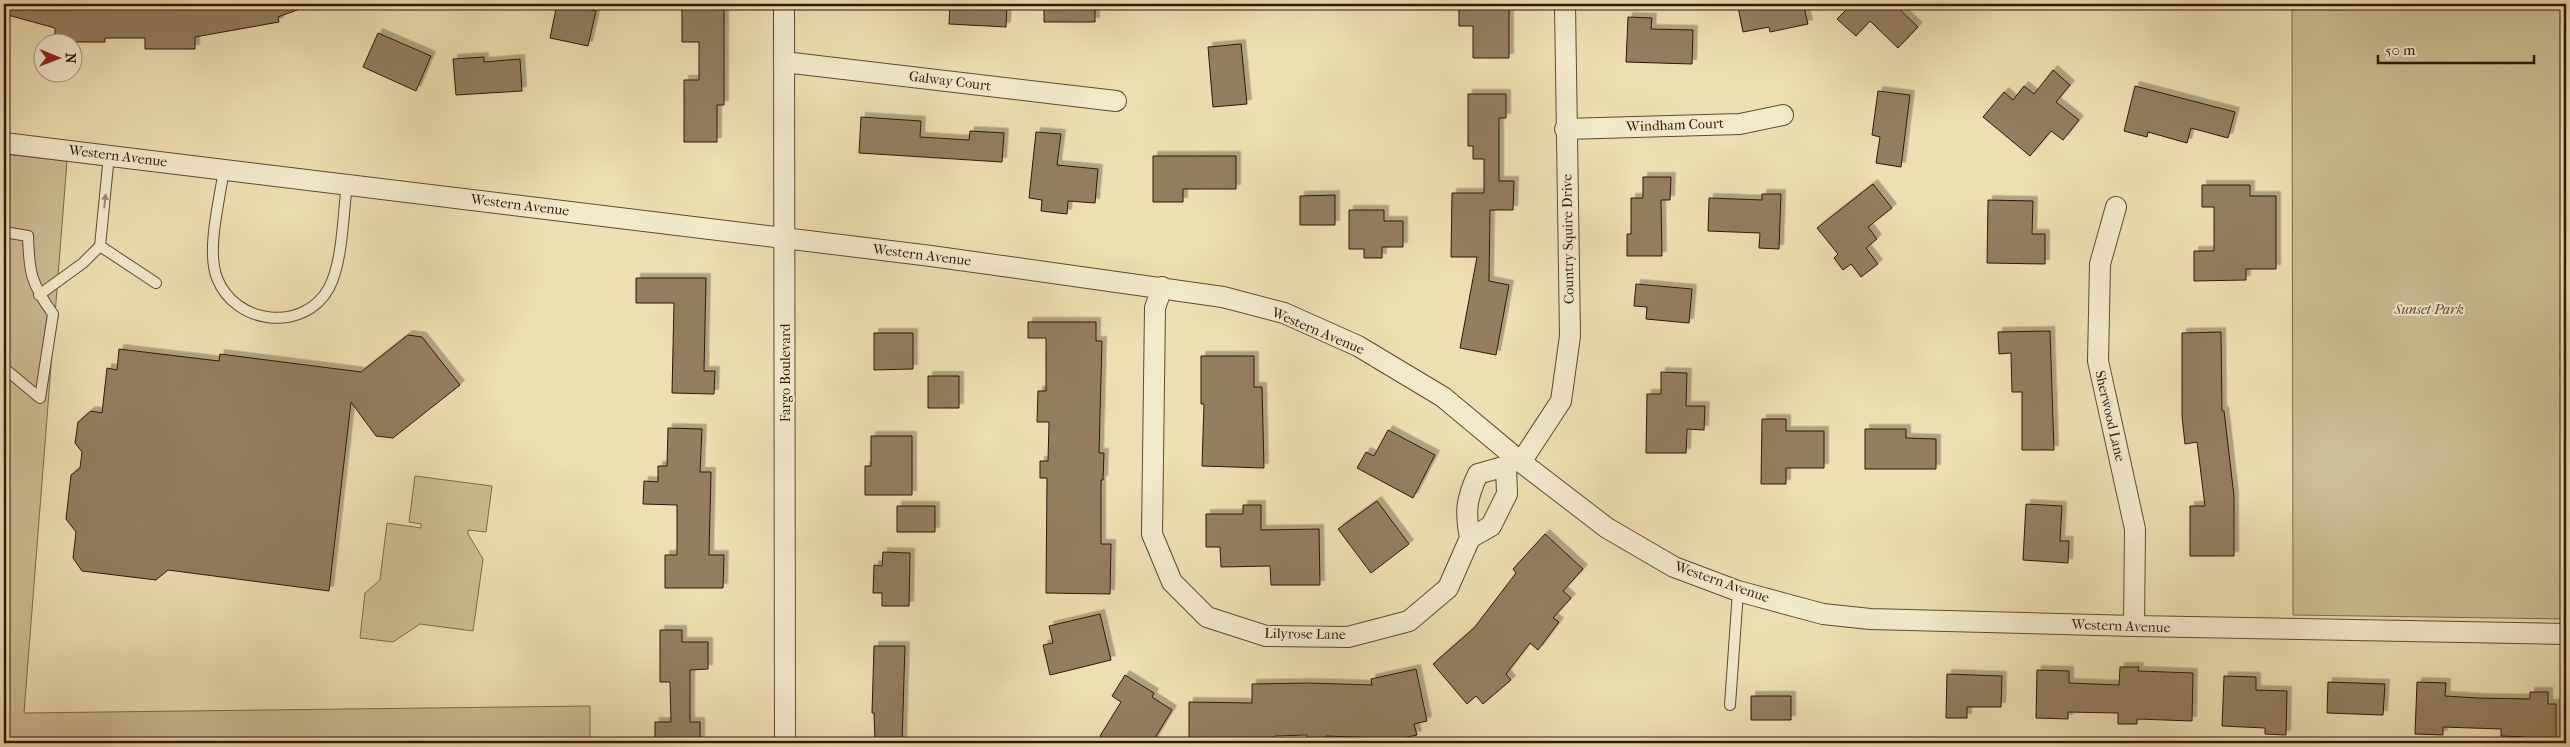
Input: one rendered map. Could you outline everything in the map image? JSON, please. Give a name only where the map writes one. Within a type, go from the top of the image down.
[{"type":"street","name":"Fargo Boulevard","points":[[784,4],[785,743]]},
{"type":"street","name":"Country Squire Drive","points":[[1513,461],[1561,400],[1570,336],[1565,128],[1565,4]]},
{"type":"street","name":"Galway Court","points":[[784,62],[1116,100]]},
{"type":"street","name":"Windham Court","points":[[1565,128],[1740,124],[1784,115]]},
{"type":"street","name":"Western Avenue","points":[[4,143],[347,183],[1208,293],[1284,313],[1358,346],[1443,397],[1513,461],[1607,528],[1674,567],[1738,591],[1823,614],[1870,619],[2566,634]]},
{"type":"street","name":"Sherwood Lane","points":[[2116,206],[2100,264],[2098,361],[2135,529],[2134,626]]},
{"type":"street","name":"Lilyrose Lane","points":[[1162,287],[1155,308],[1152,534],[1172,582],[1207,617],[1266,636],[1348,636],[1409,621],[1448,588],[1470,538]]},
{"type":"street","points":[[1513,461],[1507,494],[1490,526],[1470,538],[1466,516],[1470,491],[1478,474],[1513,461]]},
{"type":"lane","points":[[39,295],[83,263],[100,246],[109,155]]},
{"type":"lane","points":[[224,169],[214,250],[217,277],[232,301],[243,310],[269,318],[283,318],[302,312],[319,300],[328,289],[337,263],[347,183]]},
{"type":"lane","points":[[4,232],[28,236],[29,270],[39,295],[53,314],[40,398],[4,368]]},
{"type":"lane","points":[[100,246],[156,283]]},
{"type":"lane","points":[[1730,705],[1738,591]]},
{"type":"green space","name":"Sunset Park","points":[[2292,4],[2566,4],[2566,619],[2293,615]]},
{"type":"green space","points":[[4,154],[67,161],[24,713],[590,706],[590,743],[4,743]]},
{"type":"green space","points":[[415,476],[492,486],[486,532],[468,530],[468,534],[483,559],[473,631],[420,624],[393,642],[360,638],[365,593],[380,580],[387,523],[421,528],[421,524],[409,522]]},
{"type":"building","points":[[4,4],[118,4],[118,6],[308,4],[308,6],[278,17],[279,22],[195,37],[195,49],[145,49],[145,38],[105,38],[105,42],[82,42],[82,32],[55,32],[55,28],[4,14]]},
{"type":"building","points":[[557,4],[588,4],[587,9],[596,11],[588,46],[550,38]]},
{"type":"building","points":[[682,4],[724,4],[724,105],[717,105],[717,142],[684,142],[684,80],[699,80],[699,42],[682,42]]},
{"type":"building","points":[[950,4],[1007,4],[1006,27],[949,24]]},
{"type":"building","points":[[1044,4],[1095,4],[1095,22],[1044,22]]},
{"type":"building","points":[[1754,4],[1803,4],[1808,24],[1770,32],[1769,27],[1743,32],[1738,7]]},
{"type":"building","points":[[1852,4],[1894,4],[1918,27],[1898,48],[1870,21],[1856,36],[1837,19]]},
{"type":"building","points":[[1459,5],[1509,5],[1509,58],[1473,58],[1473,26],[1459,26]]},
{"type":"building","points":[[1628,17],[1652,18],[1651,29],[1693,30],[1692,64],[1626,62]]},
{"type":"building","points":[[378,33],[431,56],[416,91],[363,67]]},
{"type":"building","points":[[1241,44],[1247,104],[1213,107],[1208,47]]},
{"type":"building","points":[[484,57],[484,62],[520,59],[522,91],[456,95],[453,59]]},
{"type":"building","points":[[2053,70],[2070,85],[2056,102],[2079,120],[2063,140],[2051,131],[2030,156],[1983,117],[2004,92],[2013,100],[2024,86],[2034,94]]},
{"type":"building","points":[[2135,86],[2235,112],[2228,138],[2191,128],[2187,143],[2148,132],[2147,137],[2124,131]]},
{"type":"building","points":[[1878,91],[1910,95],[1901,167],[1876,163],[1880,137],[1872,135]]},
{"type":"building","points":[[1468,94],[1506,94],[1506,118],[1499,118],[1499,181],[1514,181],[1513,210],[1490,210],[1489,281],[1509,285],[1496,355],[1460,348],[1477,257],[1451,257],[1452,193],[1484,193],[1484,159],[1473,159],[1473,146],[1468,146]]},
{"type":"building","points":[[861,117],[921,121],[920,137],[969,140],[970,131],[1004,133],[1002,162],[859,153]]},
{"type":"building","points":[[1036,132],[1061,134],[1057,165],[1098,169],[1095,203],[1068,201],[1067,214],[1041,211],[1042,200],[1029,198]]},
{"type":"building","points":[[1153,156],[1236,156],[1236,189],[1183,189],[1183,202],[1153,202]]},
{"type":"building","points":[[1643,177],[1671,177],[1670,200],[1661,200],[1662,256],[1627,256],[1627,234],[1631,234],[1631,198],[1643,198]]},
{"type":"building","points":[[1873,184],[1892,208],[1868,227],[1877,239],[1866,248],[1878,264],[1861,277],[1851,264],[1843,270],[1834,258],[1838,254],[1817,228]]},
{"type":"building","points":[[2202,185],[2250,185],[2250,196],[2276,196],[2276,269],[2246,269],[2246,280],[2194,281],[2194,251],[2214,251],[2214,207],[2202,207]]},
{"type":"building","points":[[1762,194],[1781,194],[1779,249],[1759,248],[1760,233],[1708,231],[1709,198],[1762,200]]},
{"type":"building","points":[[1335,195],[1335,225],[1300,225],[1300,196]]},
{"type":"building","points":[[1988,200],[2033,201],[2032,234],[2045,234],[2045,264],[1987,263]]},
{"type":"building","points":[[1349,210],[1384,210],[1384,221],[1403,221],[1403,247],[1382,247],[1382,258],[1364,258],[1364,249],[1349,249]]},
{"type":"building","points":[[636,278],[706,278],[704,371],[715,371],[714,394],[672,393],[674,303],[636,303]]},
{"type":"building","points":[[1636,284],[1692,289],[1689,323],[1646,319],[1647,307],[1634,306]]},
{"type":"building","points":[[1028,322],[1096,322],[1096,341],[1102,341],[1099,453],[1104,453],[1103,480],[1101,480],[1101,544],[1111,544],[1110,594],[1046,593],[1047,478],[1040,478],[1040,461],[1048,461],[1049,422],[1037,422],[1038,391],[1046,391],[1046,338],[1028,338]]},
{"type":"building","points":[[2050,331],[2054,450],[2022,450],[2022,392],[2012,392],[2011,353],[1999,354],[1998,332]]},
{"type":"building","points":[[2221,332],[2222,411],[2224,411],[2234,496],[2234,556],[2190,556],[2190,506],[2205,506],[2197,442],[2185,444],[2182,416],[2182,333]]},
{"type":"building","points":[[874,333],[913,333],[913,369],[874,370]]},
{"type":"building","points":[[408,335],[422,337],[460,385],[393,438],[376,436],[351,402],[329,591],[168,570],[156,580],[82,571],[73,558],[76,532],[66,519],[71,475],[80,468],[82,452],[75,443],[78,422],[91,411],[102,413],[107,368],[117,370],[119,349],[219,361],[220,354],[361,372]]},
{"type":"building","points":[[1201,356],[1254,356],[1254,387],[1262,387],[1264,468],[1202,466],[1204,404],[1201,404]]},
{"type":"building","points":[[1661,372],[1687,373],[1686,406],[1705,406],[1704,430],[1687,429],[1686,453],[1646,453],[1647,394],[1661,394]]},
{"type":"building","points":[[928,376],[959,376],[959,408],[928,408]]},
{"type":"building","points":[[1762,419],[1786,419],[1786,431],[1824,431],[1824,468],[1786,468],[1786,484],[1761,484]]},
{"type":"building","points":[[668,428],[702,429],[700,472],[711,472],[709,555],[724,555],[723,588],[665,588],[665,555],[677,555],[677,505],[643,504],[644,481],[658,482],[658,466],[667,466]]},
{"type":"building","points":[[1865,429],[1906,429],[1906,438],[1936,439],[1936,469],[1865,469]]},
{"type":"building","points":[[1388,430],[1435,455],[1413,498],[1357,468],[1366,452],[1374,456]]},
{"type":"building","points":[[871,436],[912,436],[912,495],[865,495],[865,466],[871,466]]},
{"type":"building","points":[[1377,501],[1409,544],[1371,573],[1338,529]]},
{"type":"building","points":[[2026,504],[2062,506],[2060,541],[2069,541],[2068,563],[2023,560]]},
{"type":"building","points":[[1243,505],[1261,505],[1261,530],[1319,529],[1320,585],[1271,585],[1270,566],[1221,567],[1220,547],[1206,547],[1206,514],[1243,514]]},
{"type":"building","points":[[897,506],[935,506],[935,532],[897,532]]},
{"type":"building","points":[[1545,534],[1583,569],[1563,591],[1571,598],[1553,618],[1559,622],[1538,650],[1530,643],[1506,674],[1511,680],[1483,704],[1476,696],[1467,704],[1433,664],[1474,628],[1516,573],[1513,569]]},
{"type":"building","points":[[883,552],[910,553],[909,606],[882,606],[882,593],[873,593],[874,565],[882,566]]},
{"type":"building","points":[[1100,614],[1111,660],[1050,675],[1043,645],[1053,643],[1049,626]]},
{"type":"building","points":[[660,630],[682,630],[682,642],[708,642],[708,669],[690,670],[690,722],[700,722],[700,743],[655,743],[655,722],[671,722],[670,682],[660,682]]},
{"type":"building","points":[[874,646],[905,646],[902,743],[875,743],[874,713],[872,713]]},
{"type":"building","points":[[2120,667],[2139,667],[2138,671],[2193,673],[2192,721],[2137,719],[2137,724],[2118,724],[2118,713],[2068,712],[2068,719],[2036,718],[2037,670],[2069,671],[2069,683],[2119,685]]},
{"type":"building","points":[[1416,669],[1427,721],[1414,724],[1417,735],[1384,742],[1383,738],[1326,736],[1326,743],[1306,743],[1307,735],[1275,736],[1266,743],[1189,743],[1189,702],[1252,703],[1252,684],[1372,685],[1371,679]]},
{"type":"building","points":[[1947,674],[2002,676],[2001,707],[1967,707],[1967,718],[1946,718]]},
{"type":"building","points":[[1125,675],[1154,693],[1152,697],[1172,710],[1152,743],[1111,743],[1100,736],[1121,702],[1112,696]]},
{"type":"building","points":[[2224,676],[2256,677],[2256,690],[2287,691],[2286,735],[2265,734],[2265,728],[2222,726]]},
{"type":"building","points":[[2328,682],[2385,684],[2383,715],[2327,713]]},
{"type":"building","points":[[2417,682],[2446,683],[2445,696],[2530,699],[2530,692],[2548,692],[2548,704],[2556,704],[2556,743],[2526,743],[2526,737],[2501,736],[2501,729],[2443,727],[2443,735],[2415,734]]},
{"type":"building","points":[[1751,696],[1791,696],[1791,720],[1751,720]]}]
